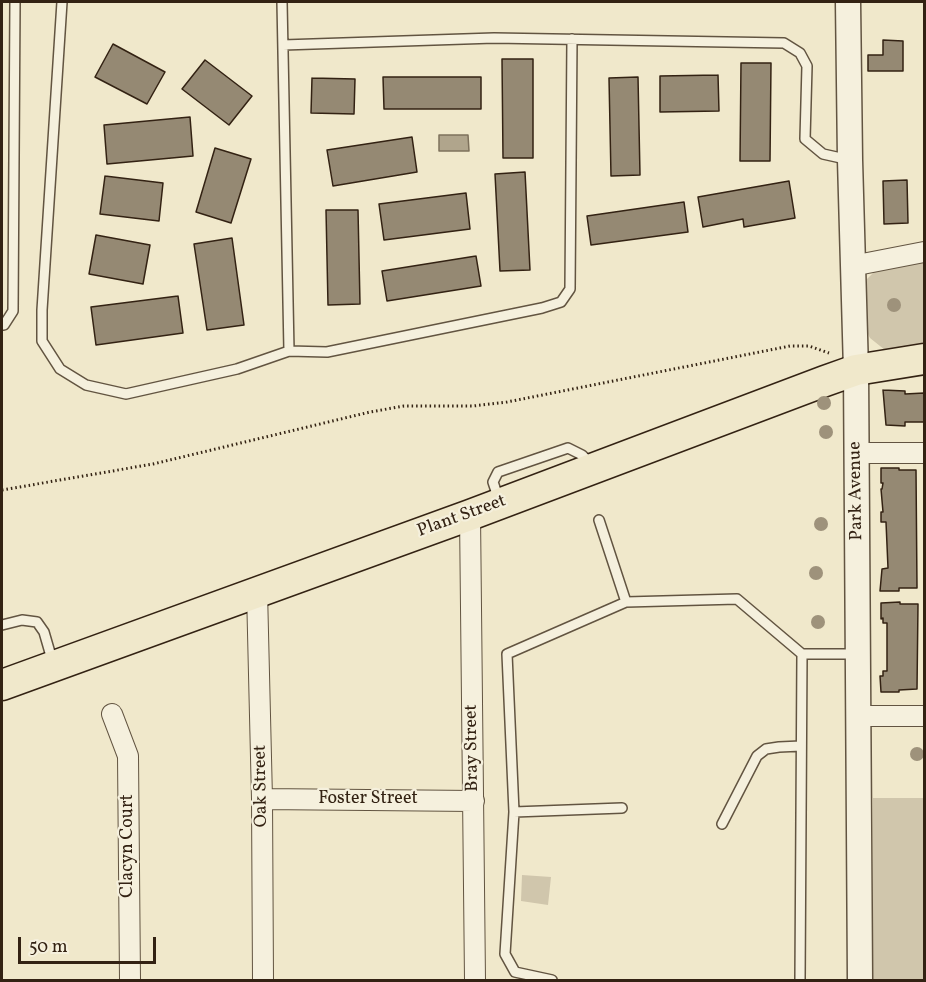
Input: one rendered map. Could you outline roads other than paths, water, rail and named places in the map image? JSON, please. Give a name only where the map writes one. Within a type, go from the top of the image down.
[{"type":"main road","name":"Plant Street","points":[[2,685],[470,515],[856,370],[924,359]]},
{"type":"street","name":"Park Avenue","points":[[848,2],[856,370],[860,981]]},
{"type":"street","points":[[852,266],[924,252]]},
{"type":"street","points":[[856,453],[924,453]]},
{"type":"street","name":"Bray Street","points":[[470,515],[475,981]]},
{"type":"street","name":"Oak Street","points":[[257,591],[263,981]]},
{"type":"street","name":"Clacyn Court","points":[[112,714],[128,756],[130,981]]},
{"type":"street","points":[[858,716],[924,716]]},
{"type":"street","name":"Foster Street","points":[[262,799],[474,801]]},
{"type":"lane","points":[[2,325],[13,311],[15,2]]},
{"type":"lane","points":[[62,2],[42,310],[42,341],[60,369],[86,385],[126,394],[237,369],[289,351],[327,352],[561,302],[570,289],[572,39]]},
{"type":"lane","points":[[282,2],[289,351]]},
{"type":"lane","points":[[283,45],[494,38],[784,43],[800,53],[807,66],[805,139],[823,154],[850,160]]},
{"type":"lane","points":[[599,520],[626,602]]},
{"type":"lane","points":[[552,981],[514,972],[505,954],[514,812],[507,654],[626,602],[737,599],[802,654],[858,654]]},
{"type":"lane","points":[[6,624],[22,620],[37,622],[44,632],[54,666]]},
{"type":"lane","points":[[800,981],[802,654]]},
{"type":"lane","points":[[722,824],[757,756],[766,749],[801,746]]},
{"type":"lane","points":[[514,812],[622,808]]}]
